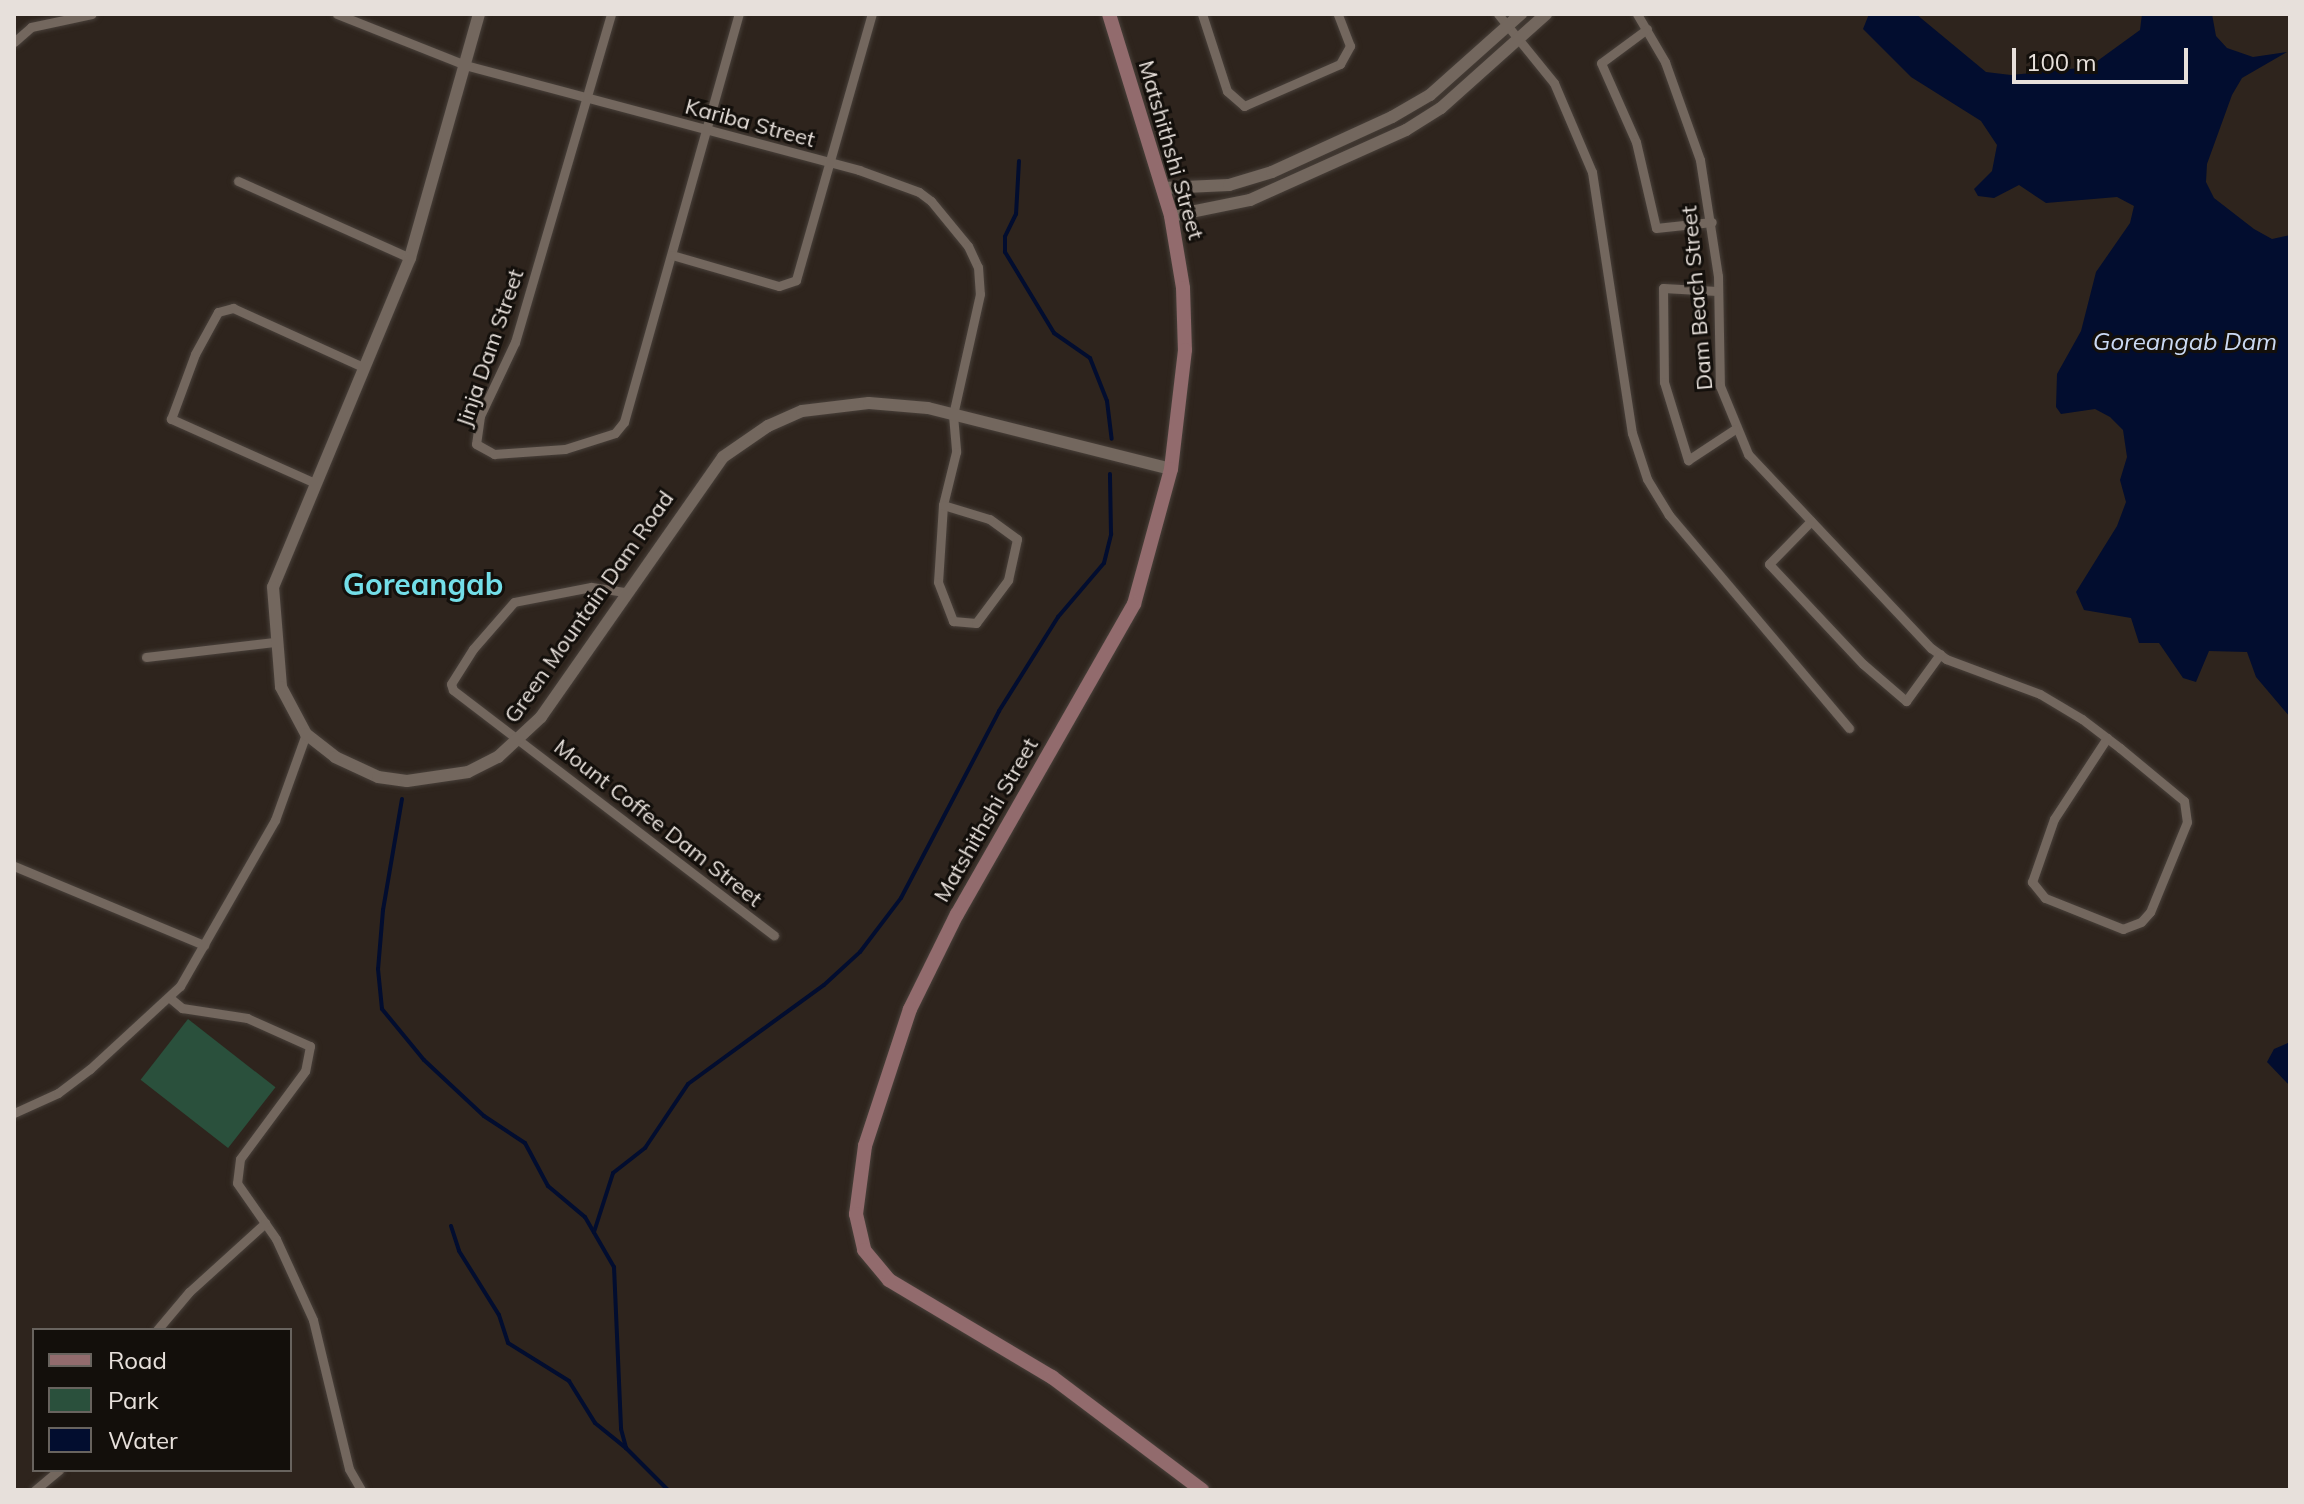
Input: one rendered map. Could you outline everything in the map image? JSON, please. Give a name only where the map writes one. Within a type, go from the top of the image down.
[{"type":"main road","name":"Matshithshi Street","points":[[1109,14],[1171,216],[1185,336],[1171,469],[1134,604],[957,914],[910,1009],[865,1146],[856,1214],[864,1250],[889,1280],[1052,1377],[1202,1490]]},
{"type":"street","points":[[14,42],[31,27],[92,14]]},
{"type":"street","name":"Kariba Street","points":[[337,14],[465,65],[832,163],[919,192],[968,246],[978,267],[980,294],[953,415],[956,452],[943,505],[938,582],[944,608],[953,621],[976,623],[1008,580],[1017,539],[989,519],[943,505]]},
{"type":"street","name":"Green Mountain Dam Road","points":[[479,14],[410,258],[273,587],[274,642],[281,687],[306,734],[353,767],[407,781],[468,772],[520,740],[541,717],[624,592],[723,457],[768,426],[833,403],[894,403],[1171,469]]},
{"type":"street","points":[[589,97],[611,14]]},
{"type":"street","name":"Jinja Dam Street","points":[[589,97],[515,342],[480,416],[476,444],[494,454],[535,455],[615,433],[631,406],[739,14]]},
{"type":"street","points":[[672,255],[789,286],[802,267],[872,14]]},
{"type":"street","points":[[1202,14],[1227,91],[1244,106],[1340,64],[1350,46],[1338,14]]},
{"type":"street","points":[[1498,14],[1521,37],[1554,83],[1592,172],[1604,223],[1611,309],[1630,419],[1647,479],[1669,515],[1849,728]]},
{"type":"street","points":[[1163,188],[1229,185],[1272,172],[1392,117],[1430,95],[1521,14]]},
{"type":"street","points":[[1171,216],[1250,200],[1406,130],[1441,108],[1546,14]]},
{"type":"street","name":"Dam Beach Street","points":[[1637,14],[1684,108],[1712,222],[1720,386],[1735,429],[1748,454],[1940,654]]},
{"type":"street","points":[[1647,29],[1601,63],[1636,142],[1656,228],[1712,222]]},
{"type":"street","points":[[238,181],[410,258]]},
{"type":"street","points":[[1717,291],[1663,288],[1664,382],[1688,460],[1735,429]]},
{"type":"street","points":[[315,483],[171,419],[195,354],[218,312],[233,308],[363,367]]},
{"type":"street","points":[[1811,521],[1769,564],[1863,664],[1906,701],[1940,654],[2040,694],[2107,738],[2172,790],[2189,811],[2150,912],[2141,922],[2123,929],[2045,898],[2032,882],[2054,819],[2107,738]]},
{"type":"street","name":"Mount Coffee Dam Street","points":[[624,592],[591,587],[514,602],[473,649],[451,684],[453,690],[774,935]]},
{"type":"street","points":[[146,657],[274,642]]},
{"type":"street","points":[[14,1113],[58,1093],[170,998],[275,820],[306,734]]},
{"type":"street","points":[[14,866],[204,945]]},
{"type":"street","points":[[170,998],[182,1008],[247,1018],[310,1046],[305,1071],[250,1143],[236,1173],[237,1183],[265,1223],[325,1351],[347,1461],[361,1490]]},
{"type":"street","points":[[159,1328],[189,1292],[265,1223]]},
{"type":"street","points":[[35,1490],[57,1472]]},
{"type":"green space","points":[[188,1019],[275,1087],[228,1148],[141,1080]]},
{"type":"water","name":"Goreangab Dam","points":[[1869,14],[1916,14],[1986,72],[2011,75],[2089,67],[2140,30],[2142,14],[2212,14],[2216,36],[2227,48],[2253,57],[2287,52],[2242,78],[2232,95],[2207,164],[2206,182],[2214,198],[2254,229],[2272,239],[2290,235],[2290,717],[2256,677],[2247,652],[2209,651],[2196,682],[2183,678],[2159,643],[2139,643],[2131,618],[2084,610],[2076,592],[2117,526],[2126,502],[2120,480],[2127,457],[2123,430],[2110,417],[2095,409],[2061,414],[2056,407],[2057,374],[2081,331],[2096,272],[2130,223],[2134,206],[2117,197],[2046,203],[2019,185],[1994,198],[1978,196],[1974,189],[1992,171],[1997,145],[1981,121],[1911,77],[1863,29]]},
{"type":"water","points":[[2290,1042],[2290,1086],[2267,1062],[2274,1049]]},
{"type":"waterway","points":[[1019,161],[1016,214],[1005,237],[1005,252],[1054,333],[1090,358],[1107,401],[1112,439]]},
{"type":"waterway","points":[[594,1232],[613,1173],[645,1148],[688,1084],[824,985],[860,952],[901,898],[999,711],[1058,617],[1104,563],[1111,534],[1110,474]]},
{"type":"waterway","points":[[402,799],[383,910],[378,969],[382,1009],[424,1060],[484,1116],[525,1143],[548,1186],[585,1217],[614,1267],[621,1429],[626,1448],[668,1490]]},
{"type":"waterway","points":[[451,1226],[459,1251],[499,1315],[508,1343],[569,1381],[595,1423],[626,1448]]},
{"type":"district","name":"Goreangab","points":[[423,584]]}]
